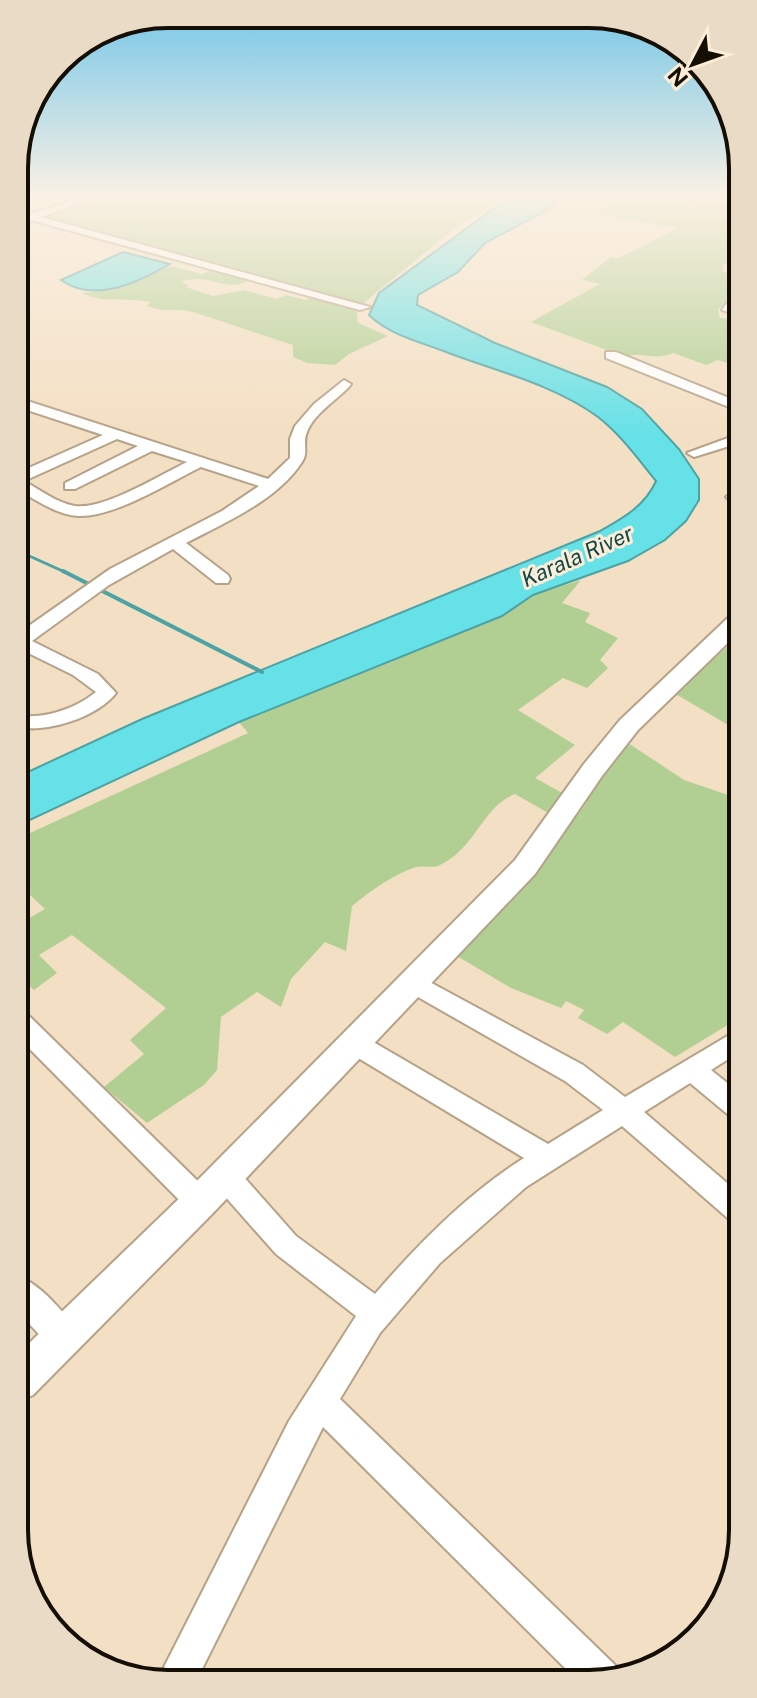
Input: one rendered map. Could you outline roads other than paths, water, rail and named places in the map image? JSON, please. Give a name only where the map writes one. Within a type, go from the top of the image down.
[{"type":"main road","points":[[28,1372],[200,1202],[535,857],[593,770],[629,725],[729,630]]},
{"type":"street","points":[[250,276],[364,307]]},
{"type":"street","points":[[611,355],[729,399]]},
{"type":"street","points":[[28,636],[46,627],[110,577],[217,520],[270,485],[298,460],[301,453],[298,435],[303,426],[344,384]]},
{"type":"street","points":[[706,408],[729,401]]},
{"type":"street","points":[[28,405],[270,485]]},
{"type":"street","points":[[28,475],[117,434]]},
{"type":"street","points":[[694,453],[729,439]]},
{"type":"street","points":[[70,486],[150,446]]},
{"type":"street","points":[[28,487],[69,509],[84,511],[102,507],[197,463]]},
{"type":"street","points":[[174,542],[222,579]]},
{"type":"street","points":[[28,646],[89,677],[106,689],[105,696],[98,700],[28,724]]},
{"type":"street","points":[[413,982],[574,1073],[624,1111],[729,1202]]},
{"type":"street","points":[[28,1031],[200,1202]]},
{"type":"street","points":[[354,1043],[546,1157]]},
{"type":"street","points":[[182,1670],[301,1433],[377,1314],[430,1253],[516,1178],[546,1157],[729,1045]]},
{"type":"street","points":[[691,1069],[729,1099]]},
{"type":"street","points":[[225,1176],[280,1239],[377,1314]]},
{"type":"street","points":[[28,1300],[63,1337]]},
{"type":"street","points":[[320,1402],[594,1670]]},
{"type":"water","points":[[69,276],[146,276],[102,290],[74,287],[61,280]]},
{"type":"water","name":"Karala River","points":[[402,276],[451,276],[418,295],[417,305],[495,343],[607,387],[642,409],[679,449],[699,479],[699,500],[686,521],[665,540],[628,561],[533,595],[502,616],[239,722],[28,821],[28,772],[142,719],[600,531],[646,498],[656,481],[598,417],[563,396],[525,380],[386,328],[369,315],[379,293]]},
{"type":"waterway","points":[[28,555],[66,573]]},
{"type":"waterway","points":[[66,573],[262,672]]}]
